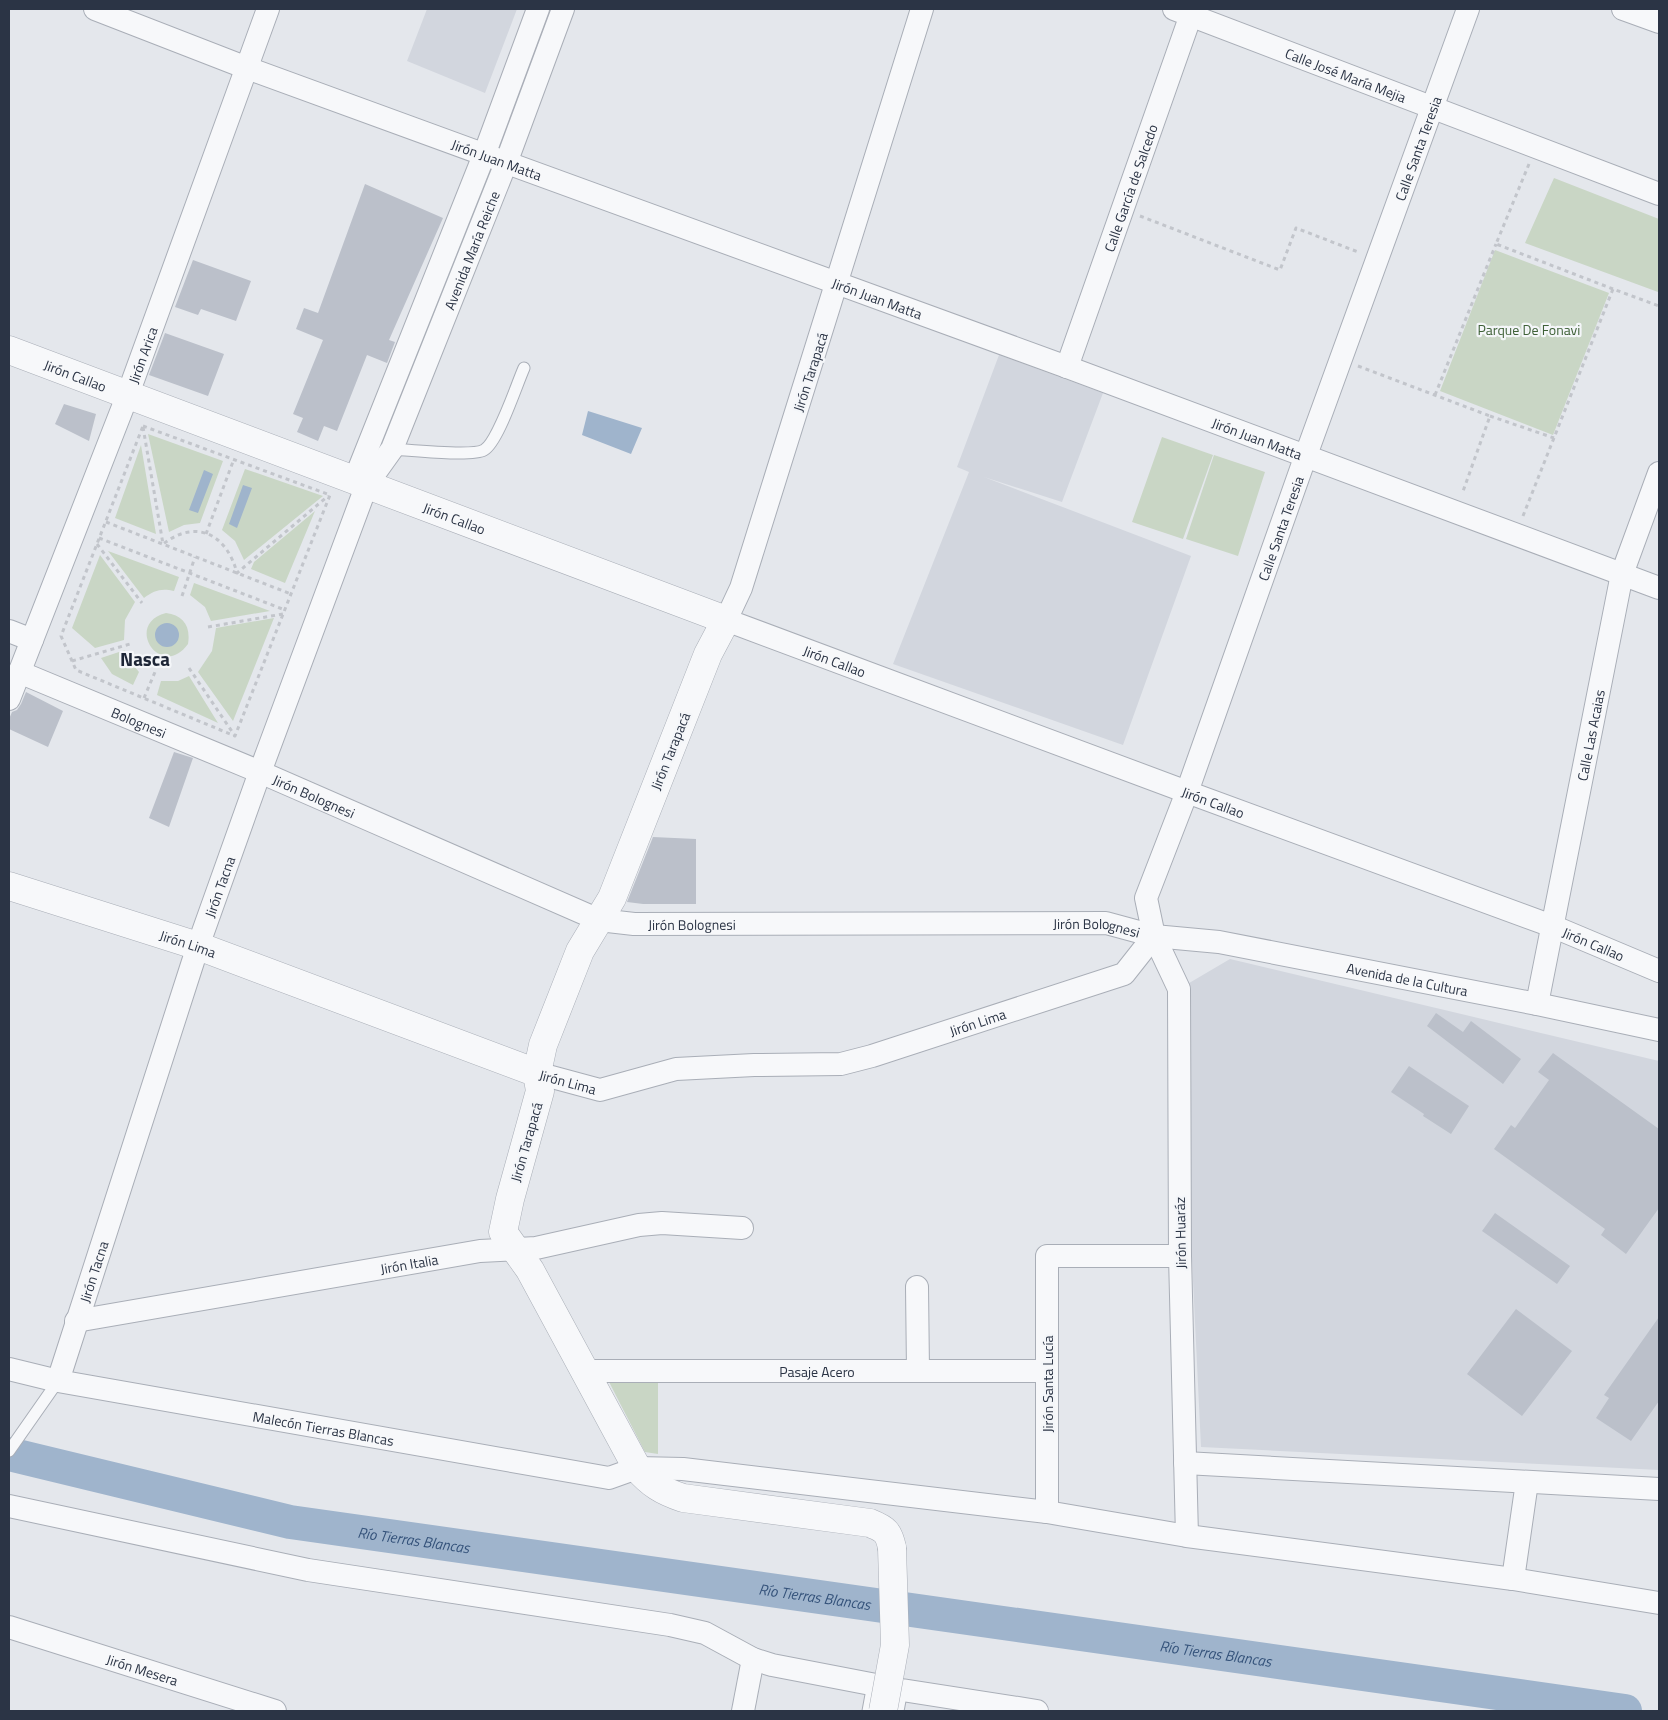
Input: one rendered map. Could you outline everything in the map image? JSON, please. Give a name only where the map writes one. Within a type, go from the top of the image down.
[{"type":"street","name":"Jirón Juan Matta","points":[[95,9],[247,68],[1306,455],[1659,588]]},
{"type":"street","name":"Jirón Arica","points":[[9,698],[128,394],[268,9]]},
{"type":"street","name":"Avenida María Reiche","points":[[361,482],[538,9]]},
{"type":"street","name":"Avenida María Reiche","points":[[361,482],[392,449],[506,163],[563,9]]},
{"type":"street","name":"Jirón Tarapacá","points":[[883,1711],[895,1645],[892,1548],[890,1538],[883,1528],[870,1524],[683,1498],[664,1492],[648,1480],[637,1468],[530,1270],[502,1232],[540,1091],[537,1073],[544,1045],[580,952],[612,898],[708,654],[741,588],[838,283],[922,9]]},
{"type":"street","name":"Calle Santa Teresia","points":[[1154,936],[1146,898],[1187,792],[1306,455],[1468,9]]},
{"type":"street","points":[[1623,9],[1659,22]]},
{"type":"street","name":"Calle José María Mejia","points":[[1186,11],[1659,194]]},
{"type":"street","name":"Calle García de Salcedo","points":[[1067,367],[1123,210],[1186,11]]},
{"type":"street","name":"Jirón Callao","points":[[9,350],[726,620],[1552,926],[1659,971]]},
{"type":"street","name":"Calle Las Acaias","points":[[1537,1004],[1622,574],[1659,473]]},
{"type":"street","name":"Jirón Tacna","points":[[58,1381],[198,946],[361,482]]},
{"type":"street","points":[[9,631],[32,640]]},
{"type":"street","name":"Bolognesi","points":[[19,672],[260,772]]},
{"type":"street","name":"Jirón Bolognesi","points":[[260,772],[599,920],[634,924],[1106,923],[1154,936]]},
{"type":"street","name":"Jirón Lima","points":[[9,886],[198,946],[537,1073],[600,1090],[676,1069],[754,1064],[841,1064],[872,1056],[1124,974],[1154,936]]},
{"type":"street","name":"Avenida de la Cultura","points":[[1154,936],[1219,942],[1537,1004],[1659,1030]]},
{"type":"street","name":"Jirón Huaráz","points":[[1154,936],[1178,989],[1180,1256],[1187,1536]]},
{"type":"street","name":"Jirón Italia","points":[[76,1321],[480,1251],[536,1248],[639,1225],[662,1223],[742,1228]]},
{"type":"street","name":"Jirón Santa Lucía","points":[[1048,1512],[1047,1256],[1180,1256]]},
{"type":"street","points":[[917,1287],[918,1371]]},
{"type":"street","name":"Malecón Tierras Blancas","points":[[9,1369],[58,1381],[609,1478],[637,1468]]},
{"type":"street","name":"Pasaje Acero","points":[[586,1371],[1047,1371]]},
{"type":"street","points":[[1185,1463],[1659,1489]]},
{"type":"street","points":[[637,1468],[683,1469],[1048,1512],[1187,1536],[1513,1578],[1659,1602]]},
{"type":"street","points":[[1513,1578],[1527,1482]]},
{"type":"street","points":[[9,1506],[308,1570],[670,1626],[705,1634],[753,1659],[772,1666],[873,1684],[900,1700],[1037,1711]]},
{"type":"street","name":"Jirón Mesera","points":[[9,1627],[275,1711]]},
{"type":"street","points":[[743,1711],[753,1659]]},
{"type":"lane","points":[[392,449],[469,453],[483,451],[493,442],[524,368]]},
{"type":"lane","points":[[9,1451],[58,1381]]},
{"type":"lane","points":[[868,1711],[873,1684]]},
{"type":"path","points":[[1435,395],[1536,147]]},
{"type":"path","points":[[1123,210],[1280,270],[1296,228],[1378,259]]},
{"type":"path","points":[[1496,244],[1659,306]]},
{"type":"path","points":[[1516,534],[1613,288]]},
{"type":"path","points":[[1341,360],[1554,438]]},
{"type":"path","points":[[1456,512],[1490,416]]},
{"type":"path","points":[[143,426],[330,495]]},
{"type":"path","points":[[143,426],[61,636],[76,670],[235,736]]},
{"type":"path","points":[[143,426],[163,544]]},
{"type":"path","points":[[206,534],[234,460]]},
{"type":"path","points":[[237,573],[330,495]]},
{"type":"path","points":[[235,736],[330,495]]},
{"type":"path","points":[[106,522],[291,594]]},
{"type":"path","points":[[163,544],[177,535],[186,532],[206,534],[224,545],[230,554],[237,573]]},
{"type":"path","points":[[99,538],[284,612]]},
{"type":"path","points":[[97,544],[142,603]]},
{"type":"path","points":[[182,596],[195,557]]},
{"type":"path","points":[[208,627],[284,612]]},
{"type":"path","points":[[72,661],[130,644]]},
{"type":"path","points":[[189,668],[235,736]]},
{"type":"path","points":[[144,698],[155,672]]},
{"type":"shaded area","points":[[427,9],[517,9],[485,93],[407,61]]},
{"type":"shaded area","points":[[999,355],[1103,393],[1062,502],[984,477],[1191,556],[1123,745],[893,664],[969,472],[957,467]]},
{"type":"shaded area","points":[[1230,959],[1659,1061],[1659,1470],[1201,1447],[1179,989]]},
{"type":"green space","points":[[1554,178],[1659,219],[1658,292],[1525,243]]},
{"type":"green space","name":"Parque De Fonavi","points":[[1495,250],[1609,293],[1553,435],[1440,391]]},
{"type":"green space","points":[[148,434],[223,461],[200,523],[184,525],[169,532]]},
{"type":"green space","points":[[1162,437],[1213,455],[1183,539],[1132,522]]},
{"type":"green space","points":[[141,445],[156,534],[115,518]]},
{"type":"green space","points":[[1214,455],[1265,472],[1238,556],[1186,539]]},
{"type":"green space","points":[[245,469],[323,496],[244,560],[235,541],[222,530]]},
{"type":"green space","points":[[315,511],[285,583],[251,569],[254,562]]},
{"type":"green space","points":[[108,551],[179,577],[174,591],[158,590],[144,598]]},
{"type":"green space","points":[[100,555],[135,602],[125,620],[124,640],[95,648],[72,628]]},
{"type":"green space","points":[[194,583],[270,611],[211,621],[205,607],[190,595]]},
{"type":"green space","points":[[166,613],[177,616],[185,622],[189,638],[188,644],[178,654],[167,656],[158,653],[151,646],[147,637],[148,628],[153,619]]},
{"type":"green space","points":[[274,618],[233,721],[198,672],[212,651],[216,628]]},
{"type":"green space","points":[[125,650],[130,661],[139,672],[133,685],[112,674],[101,658]]},
{"type":"green space","points":[[189,676],[218,723],[157,695],[161,681],[178,681]]},
{"type":"green space","points":[[658,1377],[658,1454],[645,1452],[607,1378]]},
{"type":"water","points":[[588,411],[642,428],[631,454],[582,435]]},
{"type":"water","points":[[204,470],[213,474],[198,513],[189,510]]},
{"type":"water","points":[[243,485],[252,488],[237,528],[229,524]]},
{"type":"water","points":[[167,623],[172,624],[178,630],[178,640],[172,646],[167,647],[162,646],[156,640],[155,635],[156,630],[162,624]]},
{"type":"building","points":[[365,184],[443,218],[389,340],[395,342],[387,363],[367,355],[337,431],[324,426],[318,441],[297,432],[303,418],[293,414],[323,340],[296,329],[304,308],[318,313]]},
{"type":"building","points":[[193,260],[251,281],[236,321],[201,309],[198,315],[175,307]]},
{"type":"building","points":[[165,333],[224,354],[208,396],[149,375]]},
{"type":"building","points":[[64,404],[96,414],[89,441],[55,424]]},
{"type":"building","points":[[26,692],[63,711],[48,747],[9,729],[9,719],[12,712],[17,710]]},
{"type":"building","points":[[174,752],[193,758],[169,827],[149,818]]},
{"type":"building","points":[[653,837],[696,839],[696,904],[643,904],[627,902]]},
{"type":"building","points":[[1436,1013],[1463,1032],[1471,1021],[1521,1059],[1503,1084],[1427,1026]]},
{"type":"building","points":[[1553,1053],[1659,1129],[1659,1208],[1626,1254],[1601,1235],[1605,1229],[1494,1149],[1511,1125],[1515,1128],[1549,1080],[1538,1072]]},
{"type":"building","points":[[1409,1066],[1469,1106],[1451,1134],[1391,1092]]},
{"type":"building","points":[[1495,1213],[1570,1266],[1557,1284],[1482,1231]]},
{"type":"building","points":[[1516,1309],[1572,1351],[1522,1416],[1467,1374]]},
{"type":"building","points":[[1659,1317],[1659,1401],[1631,1441],[1596,1418],[1609,1398],[1604,1395]]},
{"type":"waterway","name":"Río Tierras Blancas","points":[[9,1454],[290,1522],[1625,1711]]},
{"type":"district","name":"Nasca","points":[[145,658]]}]
